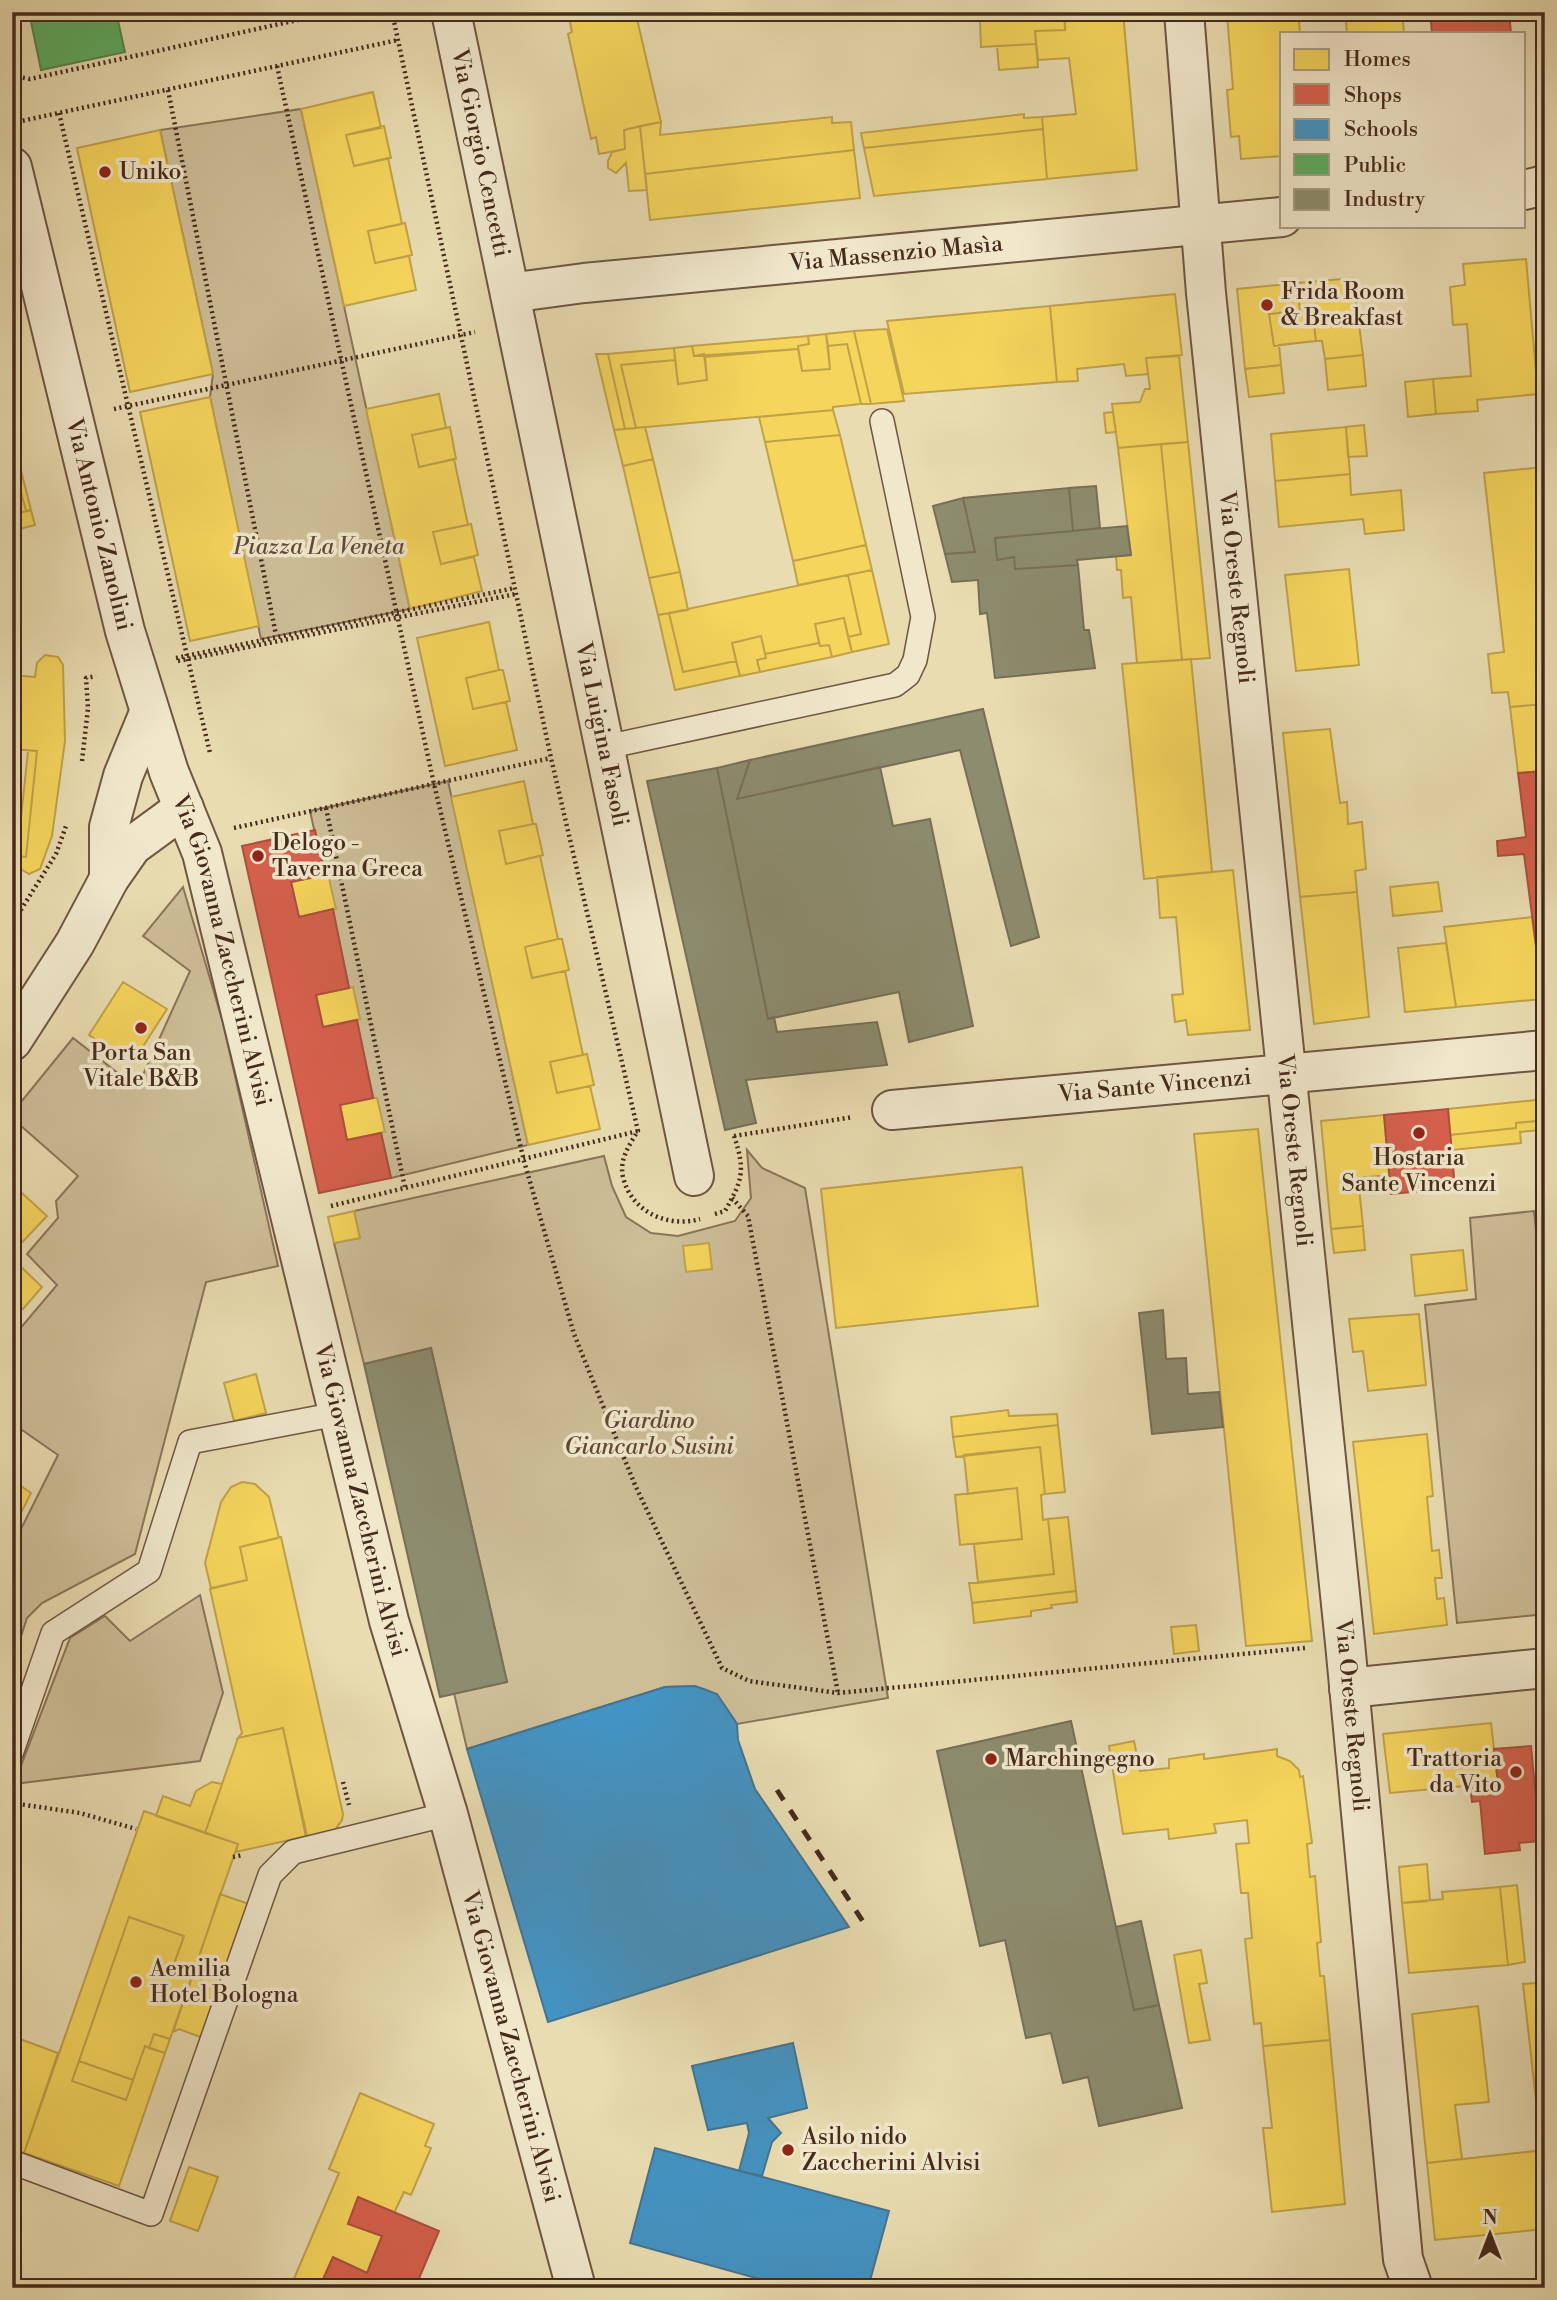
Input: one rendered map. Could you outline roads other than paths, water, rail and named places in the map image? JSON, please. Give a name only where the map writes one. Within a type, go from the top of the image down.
[{"type":"street","name":"Via Giorgio Cencetti","points":[[451,12],[513,308]]},
{"type":"street","name":"Via Oreste Regnoli","points":[[1184,12],[1207,307],[1284,1075],[1345,1643],[1403,2259],[1407,2278],[1413,2288]]},
{"type":"street","name":"Via Antonio Zanolini","points":[[12,167],[125,631],[149,713]]},
{"type":"street","points":[[1526,190],[1545,185]]},
{"type":"street","points":[[1526,191],[1545,193]]},
{"type":"street","name":"Via Massenzio Masìa","points":[[513,308],[598,281],[1280,217]]},
{"type":"street","name":"Via Luigina Fasoli","points":[[513,308],[694,1175]]},
{"type":"street","points":[[109,879],[109,827],[123,776],[149,713]]},
{"type":"street","name":"Via Giovanna Zaccherini Alvisi","points":[[149,713],[202,853],[389,1621],[448,1814],[576,2288]]},
{"type":"street","points":[[12,1041],[75,943],[109,879],[132,846],[184,808]]},
{"type":"street","name":"Via Sante Vincenzi","points":[[892,1110],[1545,1050]]},
{"type":"street","points":[[1349,1688],[1545,1668]]},
{"type":"lane","points":[[606,747],[895,685],[908,675],[915,660],[923,617],[882,421]]},
{"type":"lane","points":[[12,1751],[54,1633],[149,1571],[190,1442],[337,1415]]},
{"type":"lane","points":[[12,2162],[151,2214],[270,1875],[293,1852],[448,1814]]},
{"type":"railway","points":[[777,1790],[864,1923]]},
{"type":"place","name":"Uniko","points":[[105,172]]},
{"type":"place","name":"Frida Room & Breakfast","points":[[1267,305]]},
{"type":"place","name":"Delogo - Taverna Greca","points":[[258,856]]},
{"type":"place","name":"Porta San Vitale B&B","points":[[141,1028]]},
{"type":"place","name":"Hostaria Sante Vincenzi","points":[[1419,1133]]},
{"type":"place","name":"Marchingegno","points":[[991,1759]]},
{"type":"place","name":"Trattoria da Vito","points":[[1516,1772]]},
{"type":"place","name":"Aemilia Hotel Bologna","points":[[136,1982]]},
{"type":"place","name":"Asilo nido Zaccherini Alvisi","points":[[788,2150]]},
{"type":"park label","name":"Piazza La Veneta","points":[[319,547]]},
{"type":"park label","name":"Giardino Giancarlo Susini","points":[[649,1434]]}]
